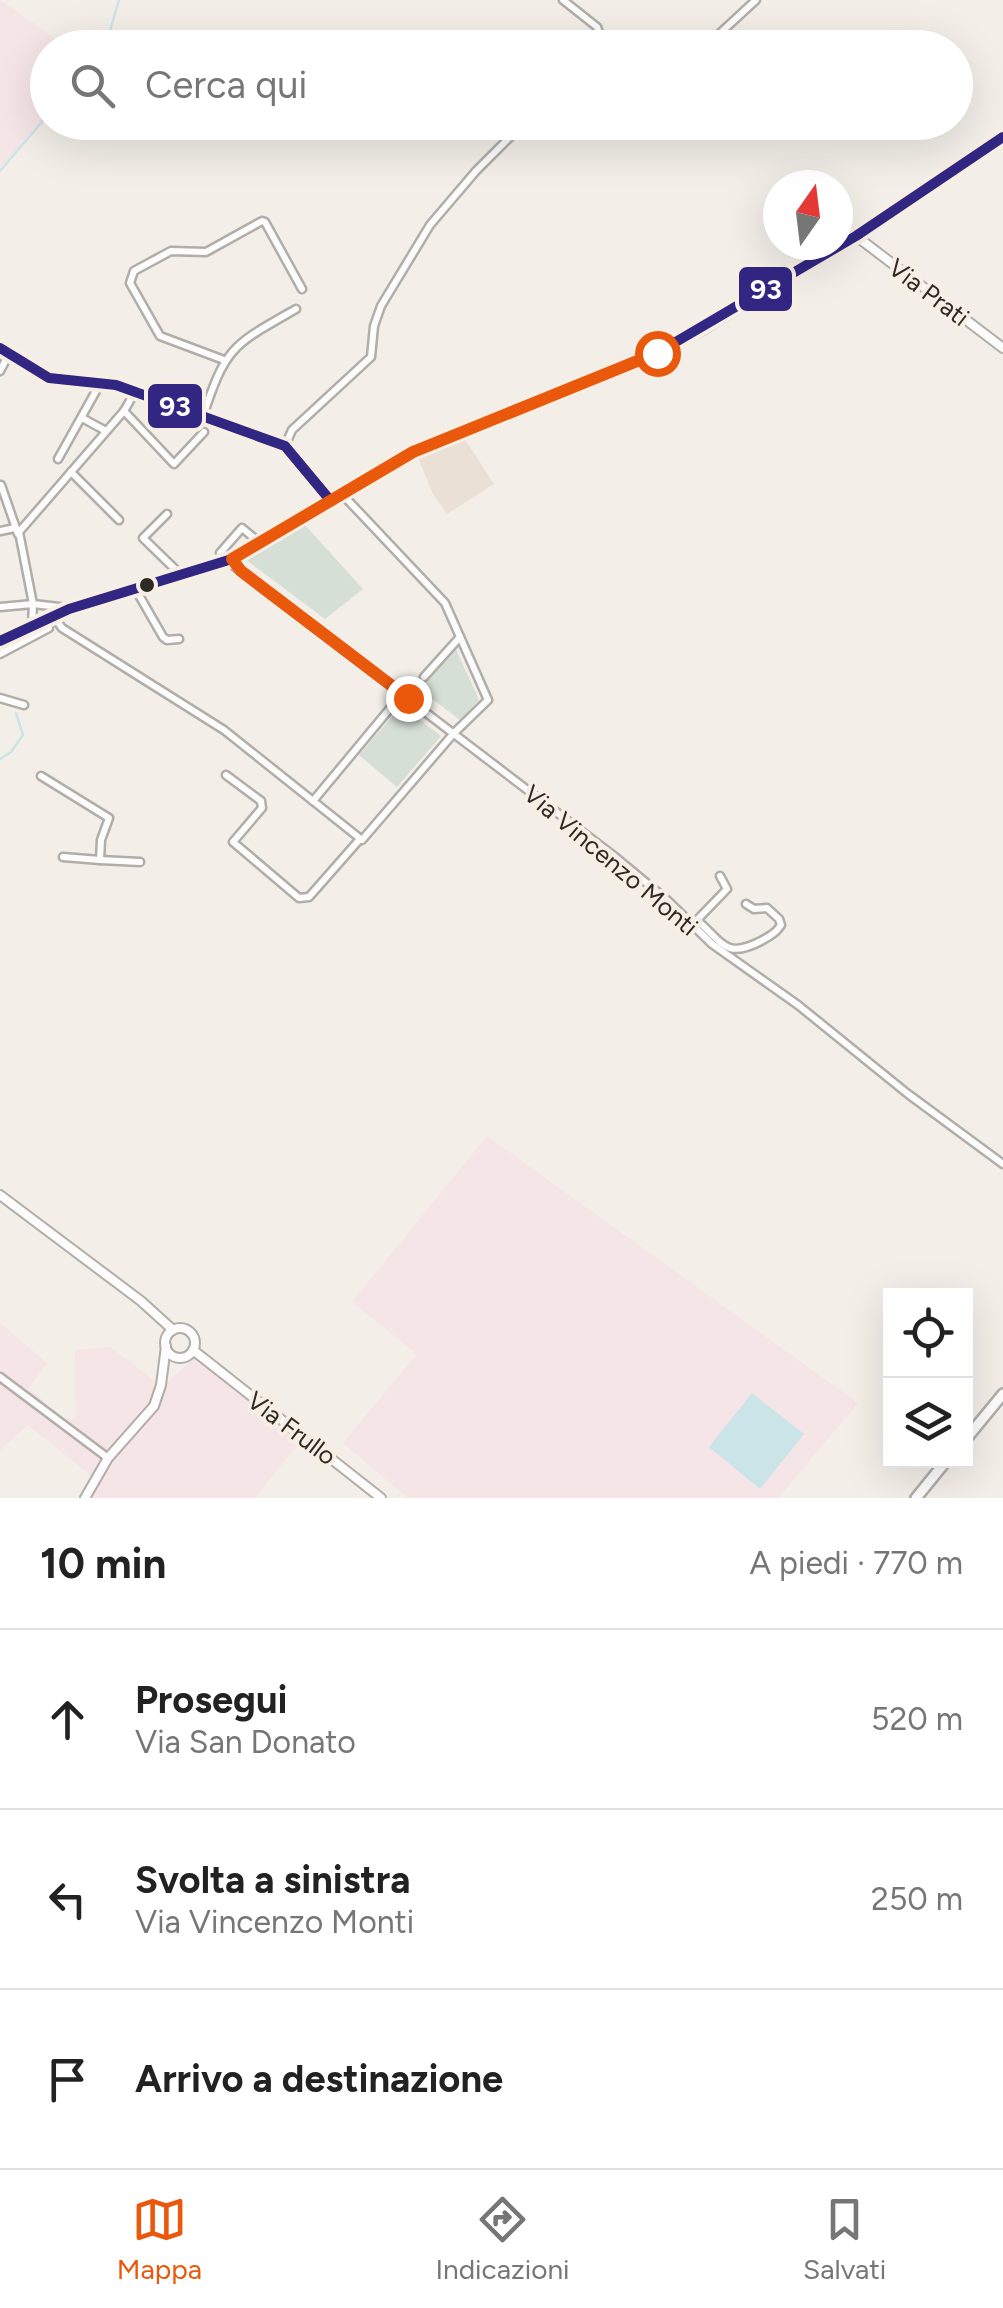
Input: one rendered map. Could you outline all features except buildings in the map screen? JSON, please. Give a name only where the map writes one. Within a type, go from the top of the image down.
[{"type":"main road","points":[[0,641],[55,616],[232,559],[413,452],[657,353],[856,236],[1003,137]]},
{"type":"main road","points":[[973,1430],[1003,1394]]},
{"type":"main road","points":[[916,1498],[940,1468]]},
{"type":"street","points":[[564,0],[598,30]]},
{"type":"street","points":[[724,30],[756,0]]},
{"type":"street","points":[[285,446],[292,430],[371,357],[374,326],[381,306],[430,225],[507,140]]},
{"type":"street","points":[[224,360],[160,336],[130,283],[134,271],[171,250],[206,252],[262,221],[302,290]]},
{"type":"street","name":"Via Prati","points":[[856,236],[1003,348]]},
{"type":"street","points":[[203,416],[224,360],[241,341],[296,309]]},
{"type":"street","points":[[0,348],[50,378],[95,381],[135,392],[285,446],[330,500]]},
{"type":"street","points":[[0,371],[10,354]]},
{"type":"street","points":[[58,459],[96,391]]},
{"type":"street","points":[[17,532],[124,411],[135,392]]},
{"type":"street","points":[[124,411],[174,464],[204,432]]},
{"type":"street","points":[[82,418],[106,431]]},
{"type":"street","points":[[72,472],[119,520]]},
{"type":"street","points":[[1,485],[17,532],[33,604],[32,625]]},
{"type":"street","points":[[0,607],[33,604],[55,616],[68,630],[224,730],[362,840],[488,700],[445,603],[341,493]]},
{"type":"street","points":[[167,514],[144,538],[182,576]]},
{"type":"street","points":[[220,552],[242,528],[261,544]]},
{"type":"street","points":[[0,531],[17,532]]},
{"type":"street","name":"Via Vincenzo Monti","points":[[232,559],[241,571],[614,856],[708,935],[1003,1164]]},
{"type":"street","points":[[136,590],[163,638],[179,639]]},
{"type":"street","points":[[33,604],[55,616]]},
{"type":"street","points":[[0,654],[55,616]]},
{"type":"street","points":[[424,677],[460,637]]},
{"type":"street","points":[[313,801],[402,694]]},
{"type":"street","points":[[0,698],[24,705]]},
{"type":"street","points":[[226,775],[260,801],[262,808],[233,842],[298,898],[309,898],[360,838]]},
{"type":"street","points":[[41,776],[109,818],[100,860]]},
{"type":"street","points":[[63,857],[140,862]]},
{"type":"street","points":[[694,922],[727,889],[720,876]]},
{"type":"street","points":[[708,935],[736,951],[780,930],[779,919],[772,912],[746,904]]},
{"type":"street","points":[[0,1195],[154,1312],[168,1338],[170,1354],[179,1358]]},
{"type":"street","points":[[162,1369],[191,1352],[195,1342],[189,1332],[168,1338]]},
{"type":"street","points":[[85,1498],[108,1458],[154,1406],[168,1338]]},
{"type":"street","name":"Via Frullo","points":[[191,1352],[381,1498]]},
{"type":"street","points":[[0,1377],[108,1458]]},
{"type":"shaded area","points":[[0,0],[43,30],[30,30],[30,134],[0,168]]},
{"type":"shaded area","points":[[462,435],[494,484],[447,514],[433,494],[418,458]]},
{"type":"shaded area","points":[[304,524],[363,589],[325,619],[245,559]]},
{"type":"shaded area","points":[[455,647],[479,700],[460,720],[418,688]]},
{"type":"shaded area","points":[[401,706],[441,736],[397,787],[359,755]]},
{"type":"shaded area","points":[[487,1136],[858,1403],[778,1498],[408,1498],[343,1443],[417,1354],[352,1302]]},
{"type":"shaded area","points":[[0,1323],[47,1363],[29,1388],[65,1421],[76,1418],[75,1350],[110,1347],[163,1387],[198,1354],[298,1431],[301,1440],[255,1498],[83,1498],[93,1477],[28,1425],[0,1450]]},
{"type":"water","points":[[752,1393],[804,1434],[760,1489],[709,1447]]},
{"type":"waterway","points":[[110,30],[119,0]]},
{"type":"waterway","points":[[0,171],[30,136]]},
{"type":"waterway","points":[[0,759],[11,752],[23,735],[16,713]]},
{"type":"transit line","name":"93","points":[[0,641],[69,609],[232,559],[413,452],[657,353],[856,236],[1003,137]]},
{"type":"transit line","name":"93","points":[[0,348],[49,378],[116,385],[285,446],[330,500]]},
{"type":"route","points":[[408,698],[235,567],[232,559],[413,452],[657,353]]}]
